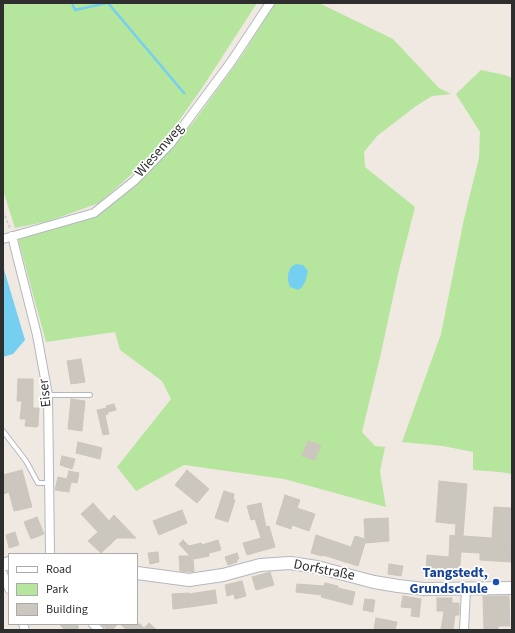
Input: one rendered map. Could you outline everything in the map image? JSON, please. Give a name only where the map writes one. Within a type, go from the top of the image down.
[{"type":"main road","name":"Dorfstraße","points":[[138,573],[189,580],[223,575],[260,565],[290,564],[317,567],[374,582],[424,589],[512,588]]},
{"type":"street","name":"Wiesenweg","points":[[3,239],[94,213],[134,181],[170,144],[231,62],[270,3]]},
{"type":"street","name":"Eiser","points":[[12,236],[37,335],[48,395],[50,553]]},
{"type":"street","points":[[3,574],[8,586]]},
{"type":"street","points":[[464,630],[466,589]]},
{"type":"lane","points":[[48,395],[90,395]]},
{"type":"lane","points":[[3,431],[26,461],[38,483],[49,483]]},
{"type":"lane","points":[[3,440],[8,438]]},
{"type":"path","points":[[3,211],[12,236]]},
{"type":"green space","points":[[3,3],[257,3],[204,85],[157,152],[99,203],[49,221],[15,228],[3,190]]},
{"type":"green space","points":[[275,3],[319,3],[393,39],[439,88],[451,94],[432,96],[416,106],[377,136],[364,152],[365,167],[415,207],[362,432],[375,446],[385,447],[380,471],[386,507],[284,479],[184,465],[136,491],[117,467],[171,399],[162,381],[120,350],[115,332],[46,342],[18,239],[93,217],[138,183],[193,123],[241,57]],"holes":[[[308,441],[321,445],[315,460],[303,455]]]},
{"type":"green space","points":[[481,70],[512,78],[512,474],[473,470],[473,452],[443,446],[402,442],[441,334],[464,219],[479,158],[480,132],[456,94]]},
{"type":"water","points":[[296,264],[303,265],[308,271],[305,282],[298,290],[290,287],[288,281],[288,274],[291,267]]},
{"type":"water","points":[[3,266],[25,340],[13,354],[3,357]]},
{"type":"building","points":[[81,359],[85,382],[71,384],[67,361]]},
{"type":"building","points":[[18,379],[33,379],[33,408],[39,408],[38,426],[36,427],[25,426],[26,419],[20,419],[22,401],[17,401]]},
{"type":"building","points":[[71,399],[85,401],[82,431],[68,429]]},
{"type":"building","points":[[114,404],[116,410],[108,412],[106,406]]},
{"type":"building","points":[[107,408],[108,414],[105,415],[109,434],[103,435],[97,410]]},
{"type":"building","points":[[308,441],[321,445],[315,460],[302,456]]},
{"type":"building","points":[[78,442],[102,448],[100,459],[76,453]]},
{"type":"building","points":[[62,456],[75,459],[72,469],[60,465]]},
{"type":"building","points":[[22,470],[32,507],[14,511],[9,492],[3,494],[3,475]]},
{"type":"building","points":[[187,470],[209,489],[197,503],[175,485]]},
{"type":"building","points":[[69,471],[79,473],[77,483],[71,482],[69,492],[55,490],[58,477],[67,479]]},
{"type":"building","points":[[439,481],[467,484],[463,536],[492,538],[494,507],[512,508],[511,562],[480,560],[480,553],[461,552],[459,576],[426,573],[427,555],[449,557],[450,535],[455,536],[456,524],[436,522]]},
{"type":"building","points":[[224,491],[234,494],[233,499],[235,500],[228,522],[215,518]]},
{"type":"building","points":[[285,495],[300,500],[297,508],[315,514],[309,531],[292,525],[291,529],[276,524]]},
{"type":"building","points":[[93,503],[109,521],[114,515],[136,538],[117,538],[101,553],[88,541],[98,532],[81,514]]},
{"type":"building","points":[[261,503],[266,527],[269,526],[275,547],[247,555],[243,543],[261,538],[255,519],[251,520],[247,506]]},
{"type":"building","points":[[182,510],[187,523],[159,535],[153,521]]},
{"type":"building","points":[[37,517],[44,534],[31,539],[24,522]]},
{"type":"building","points":[[388,518],[389,541],[365,543],[358,566],[323,555],[311,553],[316,535],[351,547],[355,536],[365,539],[364,519]]},
{"type":"building","points":[[15,532],[19,545],[9,548],[6,535]]},
{"type":"building","points":[[183,540],[189,546],[201,543],[202,545],[218,540],[221,550],[209,553],[209,556],[193,558],[194,572],[180,571],[179,556],[190,556],[179,544]]},
{"type":"building","points":[[158,552],[159,562],[150,564],[148,553]]},
{"type":"building","points":[[237,553],[239,559],[237,559],[237,562],[228,565],[225,557]]},
{"type":"building","points":[[389,564],[403,566],[401,576],[388,574]]},
{"type":"building","points":[[270,572],[274,585],[256,590],[252,577]]},
{"type":"building","points":[[242,581],[246,596],[235,599],[234,594],[227,596],[225,585]]},
{"type":"building","points":[[325,583],[355,592],[352,605],[321,597],[322,595],[296,592],[297,584],[324,586]]},
{"type":"building","points":[[215,590],[217,603],[173,609],[172,594],[189,594]]},
{"type":"building","points":[[403,596],[421,599],[419,617],[411,616],[412,608],[401,607]]},
{"type":"building","points":[[483,596],[509,596],[510,626],[498,626],[498,630],[484,630]]},
{"type":"building","points":[[437,598],[452,598],[452,603],[459,603],[459,615],[455,615],[453,630],[441,630],[444,611],[437,611]]},
{"type":"building","points":[[365,599],[375,600],[373,612],[363,610]]},
{"type":"building","points":[[376,618],[397,622],[395,630],[374,630]]},
{"type":"building","points":[[149,623],[157,630],[127,630],[121,625],[140,624],[144,628]]},
{"type":"building","points":[[60,625],[77,625],[79,627],[76,630],[65,630]]},
{"type":"building","points":[[102,625],[117,625],[112,630],[107,630]]},
{"type":"waterway","points":[[72,3],[75,10],[107,3]]},
{"type":"waterway","points":[[108,3],[184,93]]},
{"type":"place","name":"Tangstedt, Grundschule","points":[[496,582]]}]
